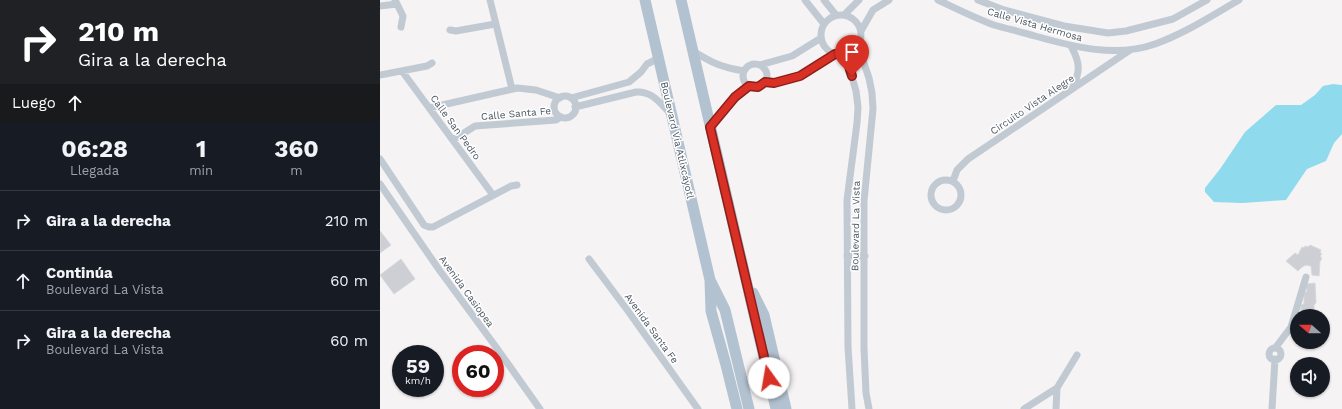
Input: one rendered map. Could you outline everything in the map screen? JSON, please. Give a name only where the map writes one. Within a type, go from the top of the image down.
[{"type":"main road","name":"Boulevard Vía Atlixcáyotl","points":[[645,0],[710,280],[711,311],[737,409]]},
{"type":"main road","points":[[681,0],[776,409]]},
{"type":"main road","name":"Boulevard Vía Atlixcáyotl","points":[[710,280],[725,310],[749,409]]},
{"type":"main road","points":[[746,284],[756,298],[764,315],[786,409]]},
{"type":"street","points":[[490,0],[512,89]]},
{"type":"street","points":[[805,0],[824,24]]},
{"type":"street","points":[[824,0],[840,15],[852,18],[861,30],[861,39],[858,46],[852,52],[844,55],[835,54],[829,51],[821,38],[822,31],[824,24],[829,19],[840,15],[859,0]]},
{"type":"street","points":[[861,30],[873,10],[889,0]]},
{"type":"street","name":"Calle Vista Hermosa","points":[[938,0],[965,13],[994,24],[1071,46],[1101,51],[1130,50],[1155,44],[1188,29],[1239,0]]},
{"type":"street","name":"Calle Vista Hermosa","points":[[978,0],[1004,10],[1064,26],[1108,33],[1126,32],[1173,19],[1207,0]]},
{"type":"street","points":[[380,6],[396,2],[403,16],[401,27]]},
{"type":"street","points":[[450,30],[495,24]]},
{"type":"street","points":[[821,38],[792,56],[760,65],[751,64],[744,70],[743,79],[749,86],[758,87],[765,82],[774,83],[800,76],[835,54]]},
{"type":"street","name":"Boulevard La Vista","points":[[858,46],[869,78],[873,109],[864,201],[864,348],[866,393],[869,409]]},
{"type":"street","points":[[1071,46],[1079,66],[1078,75],[1072,90]]},
{"type":"street","name":"Circuito Vista Alegre","points":[[953,181],[957,170],[968,159],[1130,50]]},
{"type":"street","points":[[693,51],[710,62],[728,68],[744,70]]},
{"type":"street","name":"Boulevard La Vista","points":[[844,55],[847,60],[856,91],[858,107],[847,200],[848,347],[852,409]]},
{"type":"street","points":[[571,98],[575,104],[575,107],[571,116],[566,118],[557,115],[554,110],[554,106],[556,101],[560,98],[571,98],[629,82],[641,72],[647,64],[659,58]]},
{"type":"street","points":[[380,75],[432,64]]},
{"type":"street","points":[[760,65],[766,72],[765,82]]},
{"type":"street","name":"Calle San Pedro","points":[[402,71],[493,195]]},
{"type":"street","points":[[710,127],[735,97],[749,86]]},
{"type":"street","name":"Calle Santa Fe","points":[[429,108],[512,89],[530,89],[560,98]]},
{"type":"street","points":[[575,107],[636,92],[642,92],[655,97],[672,115]]},
{"type":"street","name":"Calle Santa Fe","points":[[453,140],[475,126],[556,120],[561,117]]},
{"type":"street","points":[[380,159],[424,225],[428,227],[432,227],[511,186],[517,185]]},
{"type":"street","points":[[946,180],[953,181],[959,186],[962,192],[961,200],[957,206],[951,210],[944,211],[937,208],[932,202],[931,194],[933,188],[938,182],[946,180]]},
{"type":"street","name":"Avenida Casiopea","points":[[380,184],[440,271],[540,409]]},
{"type":"street","points":[[847,256],[865,256]]},
{"type":"street","name":"Avenida Santa Fe","points":[[589,259],[698,409]]},
{"type":"street","points":[[1272,409],[1275,360],[1280,357],[1281,354],[1281,351],[1276,348],[1291,327],[1306,276]]},
{"type":"street","points":[[1024,409],[1057,388],[1078,355]]},
{"type":"street","points":[[1056,409],[1057,388]]},
{"type":"water","points":[[1333,84],[1342,85],[1342,134],[1334,143],[1326,161],[1307,169],[1286,200],[1242,203],[1214,202],[1205,192],[1205,188],[1245,132],[1276,105],[1301,105],[1315,95],[1323,86]]},
{"type":"building","points":[[380,231],[391,245],[380,253]]},
{"type":"building","points":[[1310,245],[1321,250],[1320,253],[1322,254],[1320,256],[1322,259],[1320,261],[1319,276],[1312,275],[1311,266],[1306,265],[1298,271],[1286,261],[1295,253],[1298,255],[1302,247],[1308,247]]},
{"type":"building","points":[[401,259],[415,279],[394,294],[380,275]]},
{"type":"building","points":[[1315,283],[1316,303],[1314,305],[1314,309],[1301,309],[1301,305],[1304,304],[1304,293],[1307,291],[1306,284]]},
{"type":"route","points":[[769,378],[710,127],[735,97],[749,86],[753,88],[758,87],[765,82],[774,83],[800,76],[835,54],[844,55],[852,76]]}]
